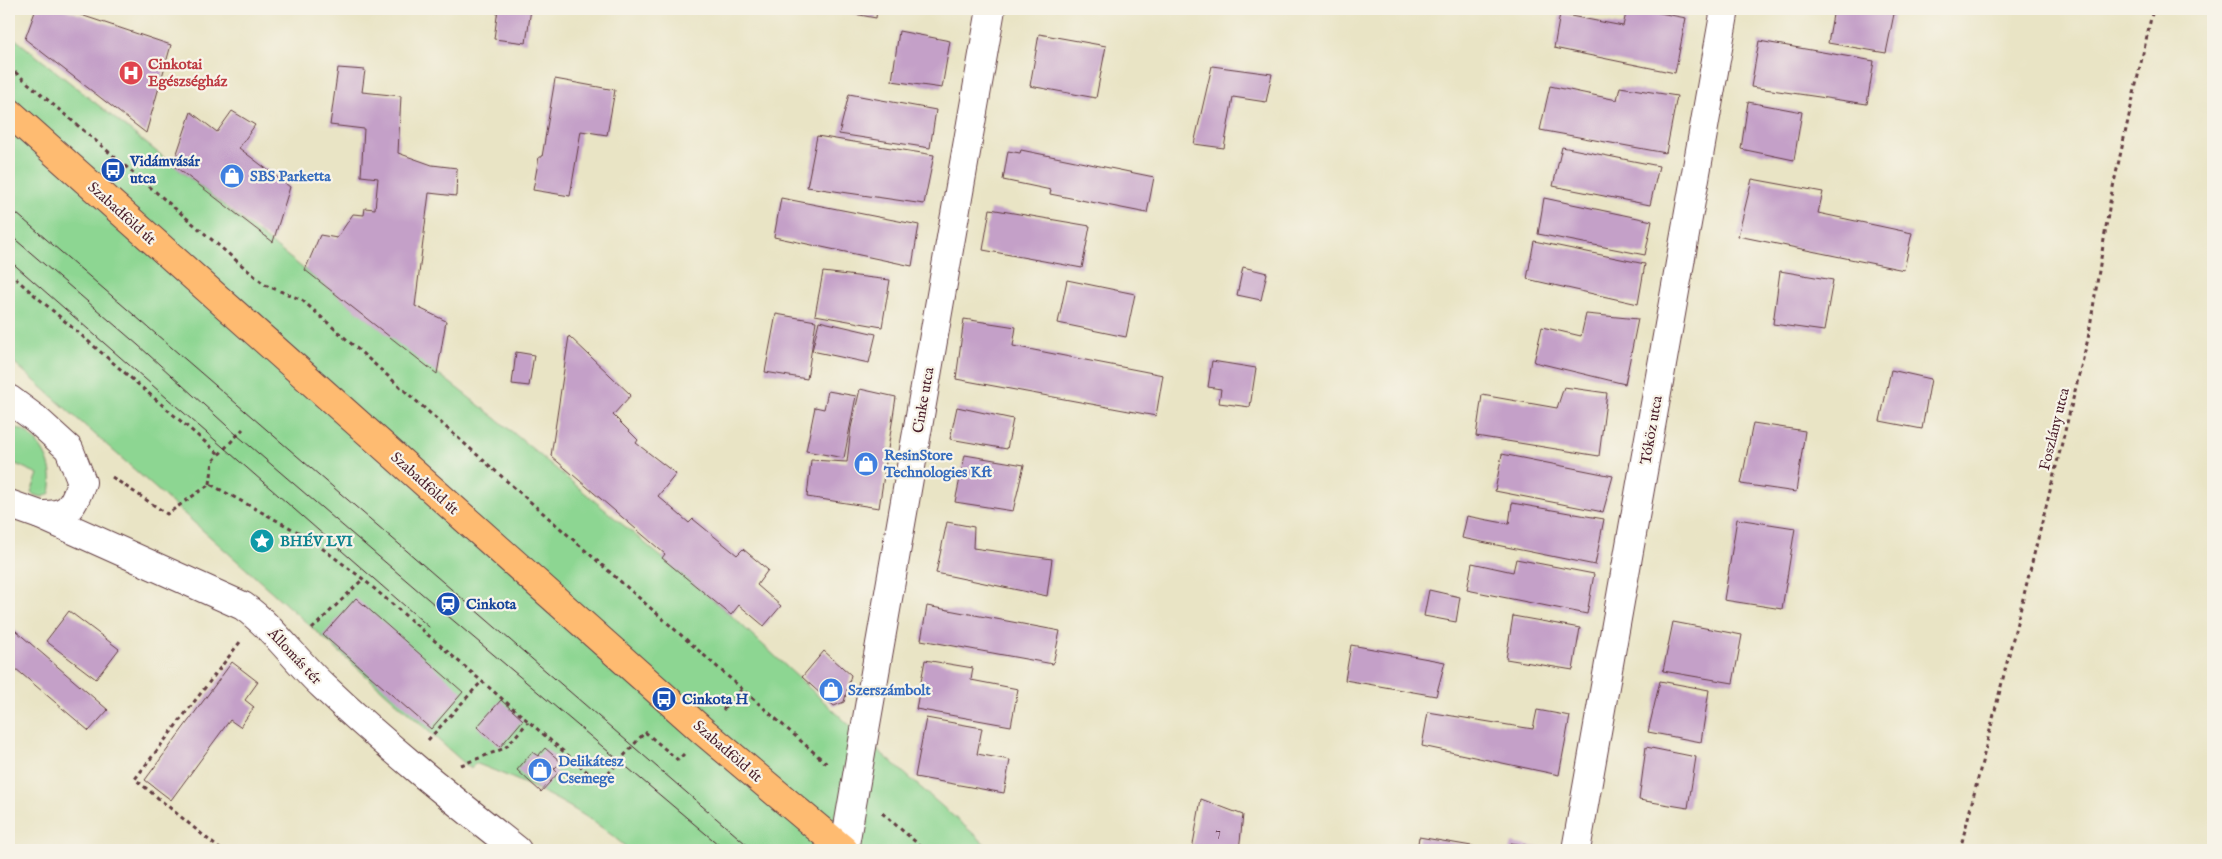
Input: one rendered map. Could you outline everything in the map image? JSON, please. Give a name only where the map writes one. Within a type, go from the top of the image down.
[{"type":"main road","name":"Szabadföld út","points":[[9,112],[682,712],[844,850]]},
{"type":"street","name":"Cinke utca","points":[[844,850],[991,9]]},
{"type":"street","name":"Tóköz utca","points":[[1576,850],[1725,9]]},
{"type":"street","name":"Állomás tér","points":[[9,399],[36,419],[69,449],[82,482],[73,504],[58,516],[40,515]]},
{"type":"street","name":"Állomás tér","points":[[9,504],[40,515],[243,606],[259,618],[322,685],[408,762],[517,850]]},
{"type":"path","name":"Foszlány utca","points":[[1960,850],[2088,339],[2111,196],[2152,9]]},
{"type":"path","points":[[9,67],[265,285],[302,300],[925,850]]},
{"type":"path","points":[[9,273],[219,454]]},
{"type":"path","points":[[210,484],[212,461],[243,428]]},
{"type":"path","points":[[110,476],[167,514],[210,484]]},
{"type":"path","points":[[210,484],[306,537],[363,579],[600,783],[645,732]]},
{"type":"path","points":[[290,650],[363,579]]},
{"type":"path","points":[[222,850],[135,779],[259,618]]},
{"type":"path","points":[[408,762],[482,681]]},
{"type":"path","points":[[438,788],[460,765],[505,748],[528,722]]},
{"type":"green space","points":[[9,34],[305,270],[498,420],[733,617],[847,723],[992,850],[629,850],[595,822],[537,789],[475,763],[471,769],[9,358]]},
{"type":"green space","points":[[9,426],[25,432],[34,439],[48,460],[51,476],[50,493],[43,497],[34,495],[31,492],[38,474],[9,461]]},
{"type":"building","points":[[36,9],[63,9],[171,45],[146,133],[25,39]]},
{"type":"building","points":[[498,9],[531,9],[526,43],[494,39]]},
{"type":"building","points":[[833,9],[877,9],[876,18]]},
{"type":"building","points":[[1627,9],[1639,9],[1686,18],[1675,73],[1554,48],[1560,14],[1623,26]]},
{"type":"building","points":[[1834,9],[1895,9],[1886,53],[1828,43]]},
{"type":"building","points":[[899,31],[950,41],[942,88],[892,81]]},
{"type":"building","points":[[1039,34],[1106,46],[1096,98],[1030,86]]},
{"type":"building","points":[[1759,41],[1874,61],[1867,104],[1751,87]]},
{"type":"building","points":[[1212,66],[1272,74],[1266,102],[1233,97],[1224,148],[1194,144]]},
{"type":"building","points":[[338,68],[365,70],[362,92],[401,96],[398,153],[432,165],[457,168],[456,196],[429,193],[415,306],[446,321],[437,374],[305,270],[320,235],[337,238],[353,214],[364,215],[365,208],[375,209],[378,178],[361,176],[364,129],[330,125]]},
{"type":"building","points":[[555,79],[615,90],[607,135],[581,131],[570,196],[533,190],[539,157],[542,157]]},
{"type":"building","points":[[1550,86],[1617,100],[1620,87],[1677,96],[1666,153],[1540,130]]},
{"type":"building","points":[[849,94],[936,110],[930,148],[839,134]]},
{"type":"building","points":[[1748,102],[1802,112],[1794,160],[1741,149]]},
{"type":"building","name":"SBS Parketta","points":[[232,111],[255,125],[239,148],[290,187],[273,242],[173,165],[191,112],[217,132]]},
{"type":"building","points":[[817,136],[934,155],[924,204],[807,187]]},
{"type":"building","points":[[1562,147],[1659,166],[1650,205],[1553,186]]},
{"type":"building","points":[[1021,150],[1154,177],[1147,213],[1050,194],[1051,190],[1003,180],[1008,151],[1020,153]]},
{"type":"building","points":[[1752,179],[1823,192],[1818,213],[1912,233],[1904,270],[1738,236]]},
{"type":"building","points":[[781,198],[919,225],[912,266],[774,237]]},
{"type":"building","points":[[1544,198],[1652,221],[1645,255],[1538,234]]},
{"type":"building","points":[[990,209],[1090,226],[1082,268],[983,250]]},
{"type":"building","points":[[1534,241],[1645,264],[1638,304],[1527,279]]},
{"type":"building","points":[[1243,267],[1267,273],[1261,300],[1237,295]]},
{"type":"building","points":[[1780,271],[1833,280],[1824,331],[1773,324]]},
{"type":"building","points":[[823,272],[890,280],[882,327],[815,315]]},
{"type":"building","points":[[1067,280],[1135,294],[1126,337],[1058,323]]},
{"type":"building","points":[[776,314],[816,321],[807,379],[765,372]]},
{"type":"building","points":[[1586,314],[1638,319],[1625,384],[1534,362],[1542,327],[1581,336]]},
{"type":"building","points":[[964,319],[1016,327],[1013,346],[1163,375],[1156,416],[956,379]]},
{"type":"building","points":[[819,321],[876,334],[869,363],[812,351]]},
{"type":"building","points":[[569,336],[631,395],[613,415],[638,440],[636,443],[676,474],[658,496],[689,523],[693,519],[737,555],[743,549],[768,570],[757,585],[781,606],[764,626],[739,605],[731,615],[662,558],[665,554],[551,456]]},
{"type":"building","points":[[516,352],[534,355],[529,386],[512,384]]},
{"type":"building","points":[[1212,361],[1256,368],[1250,407],[1219,403],[1221,389],[1208,387]]},
{"type":"building","points":[[1891,370],[1931,379],[1922,429],[1880,421]]},
{"type":"building","points":[[1564,387],[1607,393],[1599,456],[1476,436],[1482,395],[1557,408]]},
{"type":"building","points":[[860,389],[896,397],[879,508],[807,497],[811,460],[847,462],[851,428]]},
{"type":"building","points":[[828,391],[856,396],[844,458],[806,451],[815,407],[824,409]]},
{"type":"building","points":[[957,407],[1013,419],[1007,449],[950,439]]},
{"type":"building","points":[[1753,423],[1805,431],[1796,492],[1741,484]]},
{"type":"building","points":[[1502,454],[1613,476],[1603,512],[1495,491]]},
{"type":"building","points":[[965,455],[1024,465],[1013,511],[955,502]]},
{"type":"building","points":[[1512,503],[1604,519],[1595,565],[1462,538],[1467,516],[1509,524]]},
{"type":"building","points":[[1737,519],[1795,528],[1782,609],[1724,600]]},
{"type":"building","points":[[947,522],[974,527],[973,548],[1052,559],[1047,596],[936,573]]},
{"type":"building","points":[[1516,559],[1594,574],[1587,614],[1467,590],[1472,563],[1513,572]]},
{"type":"building","points":[[1429,590],[1460,597],[1456,622],[1424,616]]},
{"type":"building","points":[[356,598],[463,692],[431,729],[323,635]]},
{"type":"building","points":[[927,606],[1060,631],[1053,664],[921,640]]},
{"type":"building","points":[[69,611],[119,649],[96,679],[46,641]]},
{"type":"building","points":[[1513,616],[1580,628],[1573,670],[1506,659]]},
{"type":"building","points":[[1673,622],[1742,635],[1733,683],[1663,671]]},
{"type":"building","points":[[9,625],[108,710],[89,731],[9,663]]},
{"type":"building","points":[[1351,645],[1445,662],[1436,696],[1345,680]]},
{"type":"building","name":"Szerszámbolt","points":[[824,651],[851,675],[844,702],[834,706],[802,677]]},
{"type":"building","points":[[925,660],[973,668],[971,680],[1018,689],[1011,726],[916,709]]},
{"type":"building","points":[[232,662],[258,682],[245,700],[254,707],[240,727],[230,720],[171,800],[145,780]]},
{"type":"building","points":[[1660,681],[1709,690],[1701,742],[1648,732]]},
{"type":"building","points":[[501,700],[523,720],[500,747],[477,727]]},
{"type":"building","points":[[1537,710],[1570,716],[1559,775],[1422,746],[1428,712],[1533,729]]},
{"type":"building","points":[[926,718],[982,728],[977,754],[1010,760],[1004,793],[915,777]]},
{"type":"building","points":[[1646,747],[1696,757],[1688,808],[1639,800]]},
{"type":"building","points":[[545,748],[561,762],[554,769],[558,773],[541,792],[517,770],[532,752],[538,756]]},
{"type":"building","points":[[1201,799],[1243,815],[1239,850],[1192,850]]},
{"type":"building","points":[[1419,837],[1489,849],[1489,850],[1417,850]]},
{"type":"building","points":[[1511,843],[1548,849],[1548,850],[1509,850]]},
{"type":"tram line","points":[[9,207],[753,850]]},
{"type":"tram line","points":[[9,234],[138,345],[237,435],[725,850]]},
{"type":"tram line","points":[[9,260],[429,627]]},
{"type":"place","name":"Cinkotai Egészségház","points":[[131,73]]},
{"type":"place","name":"Vidámvásár utca","points":[[113,170]]},
{"type":"place","name":"SBS Parketta","points":[[232,176]]},
{"type":"place","name":"ResinStore Technologies Kft","points":[[866,464]]},
{"type":"place","name":"BHÉV LVI","points":[[262,541]]},
{"type":"place","name":"Cinkota","points":[[448,604]]},
{"type":"place","name":"Szerszámbolt","points":[[831,690]]},
{"type":"place","name":"Cinkota H","points":[[664,699]]},
{"type":"place","name":"Delikátesz Csemege","points":[[540,770]]}]
